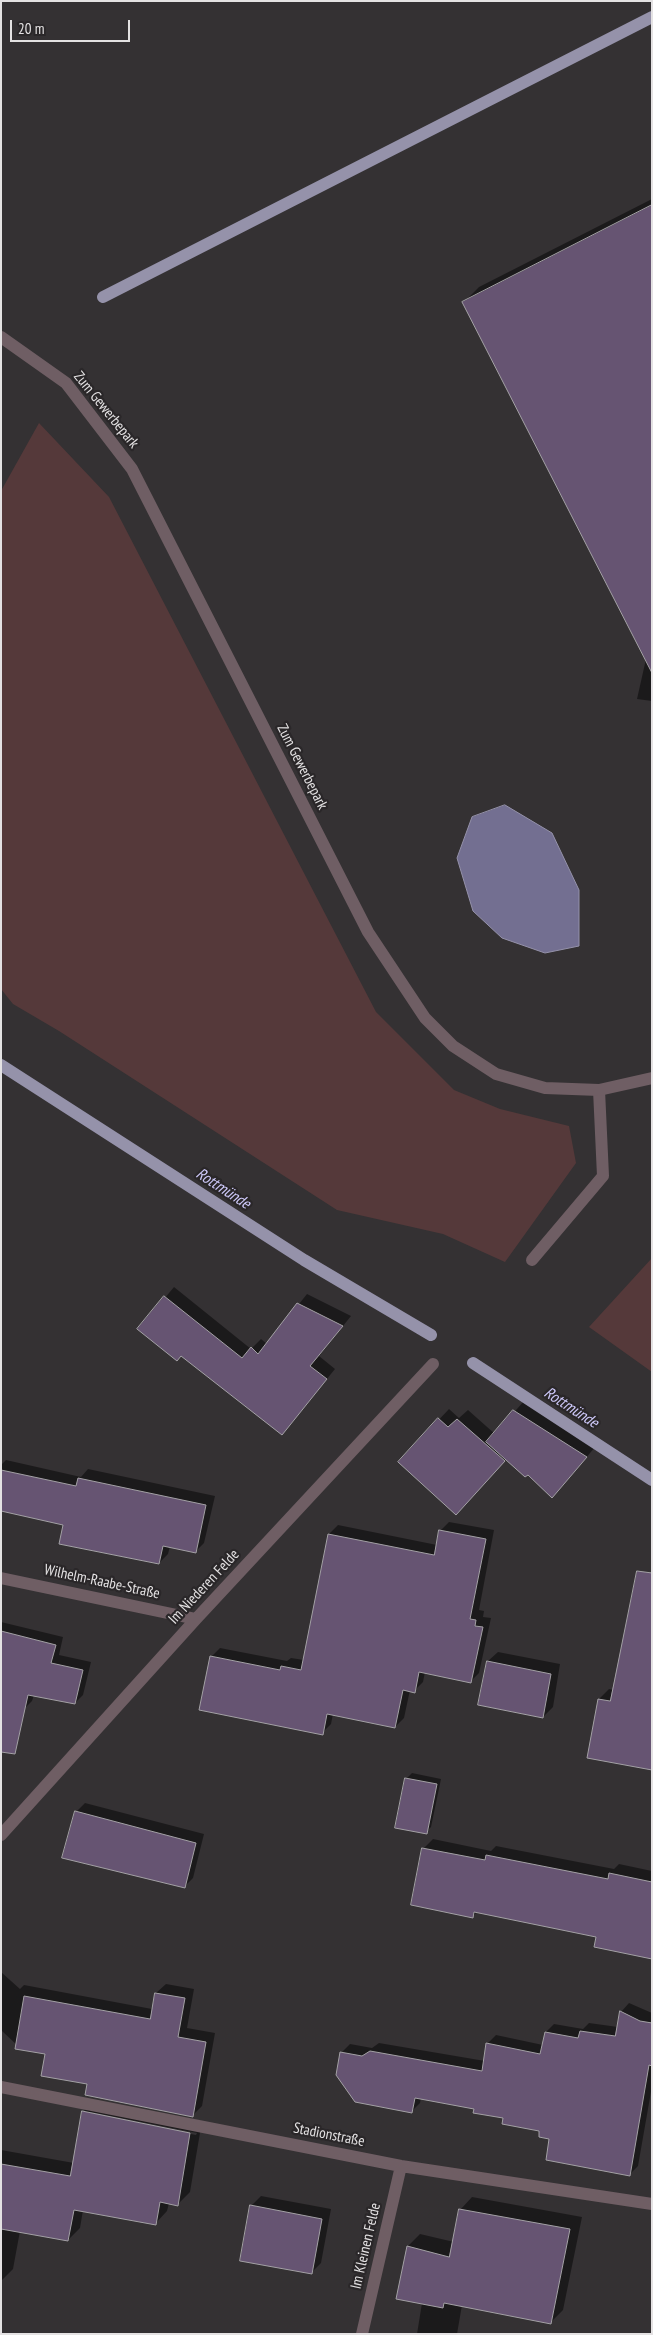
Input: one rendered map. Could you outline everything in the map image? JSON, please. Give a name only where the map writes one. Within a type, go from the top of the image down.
[{"type":"street","name":"Zum Gewerbepark","points":[[1,336],[66,383],[132,469],[368,932],[426,1018],[452,1046],[496,1074],[545,1088],[599,1090],[652,1078]]},
{"type":"street","points":[[532,1260],[603,1176],[599,1090]]},
{"type":"street","name":"Im Niederen Felde","points":[[1,1835],[196,1619],[433,1364]]},
{"type":"street","name":"Wilhelm-Raabe-Straße","points":[[1,1578],[196,1619]]},
{"type":"street","name":"Stadionstraße","points":[[1,2087],[401,2166],[652,2204]]},
{"type":"street","name":"Im Kleinen Felde","points":[[362,2334],[401,2166]]},
{"type":"shaded area","points":[[39,423],[109,497],[376,1012],[454,1090],[500,1109],[569,1126],[576,1163],[505,1262],[443,1234],[337,1210],[59,1031],[13,1004],[1,989],[1,491]]},
{"type":"shaded area","points":[[505,805],[552,833],[579,890],[579,946],[545,953],[502,938],[473,911],[457,858],[472,817]]},
{"type":"shaded area","points":[[652,1258],[652,1372],[589,1327]]},
{"type":"building","points":[[652,205],[652,673],[462,302]]},
{"type":"building","points":[[164,1296],[242,1358],[251,1347],[258,1354],[297,1303],[343,1326],[310,1366],[327,1379],[282,1435],[181,1356],[177,1361],[137,1329]]},
{"type":"building","points":[[513,1410],[587,1457],[552,1498],[528,1475],[525,1477],[486,1442]]},
{"type":"building","points":[[438,1418],[448,1427],[457,1419],[505,1461],[456,1515],[398,1462]]},
{"type":"building","points":[[1,1470],[76,1486],[78,1478],[206,1505],[196,1553],[163,1546],[159,1564],[59,1544],[63,1525],[1,1511]]},
{"type":"building","points":[[439,1530],[486,1539],[470,1619],[476,1620],[475,1626],[483,1627],[471,1683],[419,1672],[415,1693],[403,1690],[395,1728],[327,1714],[323,1735],[199,1710],[210,1656],[280,1670],[281,1666],[301,1670],[328,1534],[434,1555]]},
{"type":"building","points":[[637,1571],[652,1573],[652,1770],[587,1758],[598,1699],[610,1701]]},
{"type":"building","points":[[1,1631],[56,1645],[51,1663],[83,1670],[75,1704],[28,1695],[15,1754],[1,1752]]},
{"type":"building","points":[[487,1661],[551,1674],[543,1718],[478,1705]]},
{"type":"building","points":[[405,1778],[437,1784],[427,1834],[395,1828]]},
{"type":"building","points":[[75,1811],[196,1843],[185,1888],[62,1858]]},
{"type":"building","points":[[422,1848],[485,1860],[486,1855],[608,1879],[609,1873],[652,1882],[652,1959],[594,1947],[596,1937],[474,1912],[473,1918],[411,1905]]},
{"type":"building","points":[[155,1993],[185,1998],[178,2037],[206,2042],[193,2117],[85,2095],[87,2084],[41,2076],[45,2054],[15,2049],[24,1996],[150,2019]]},
{"type":"building","points":[[620,2011],[640,2021],[652,2023],[652,2066],[649,2065],[630,2176],[546,2160],[549,2139],[539,2137],[539,2131],[502,2124],[503,2118],[473,2113],[474,2109],[415,2098],[412,2113],[355,2102],[336,2075],[340,2052],[362,2056],[370,2051],[482,2071],[486,2043],[540,2054],[545,2032],[578,2038],[580,2031],[615,2036]]},
{"type":"building","points":[[82,2111],[190,2133],[178,2206],[160,2202],[156,2225],[74,2210],[68,2241],[1,2229],[1,2164],[70,2176]]},
{"type":"building","points":[[250,2205],[322,2219],[312,2274],[240,2261]]},
{"type":"building","points":[[459,2209],[570,2229],[551,2324],[444,2303],[443,2308],[396,2299],[407,2246],[449,2257]]},
{"type":"waterway","points":[[103,297],[652,17]]},
{"type":"waterway","name":"Rottmünde","points":[[1,1065],[304,1260],[431,1335]]},
{"type":"waterway","name":"Rottmünde","points":[[473,1363],[652,1480]]}]
